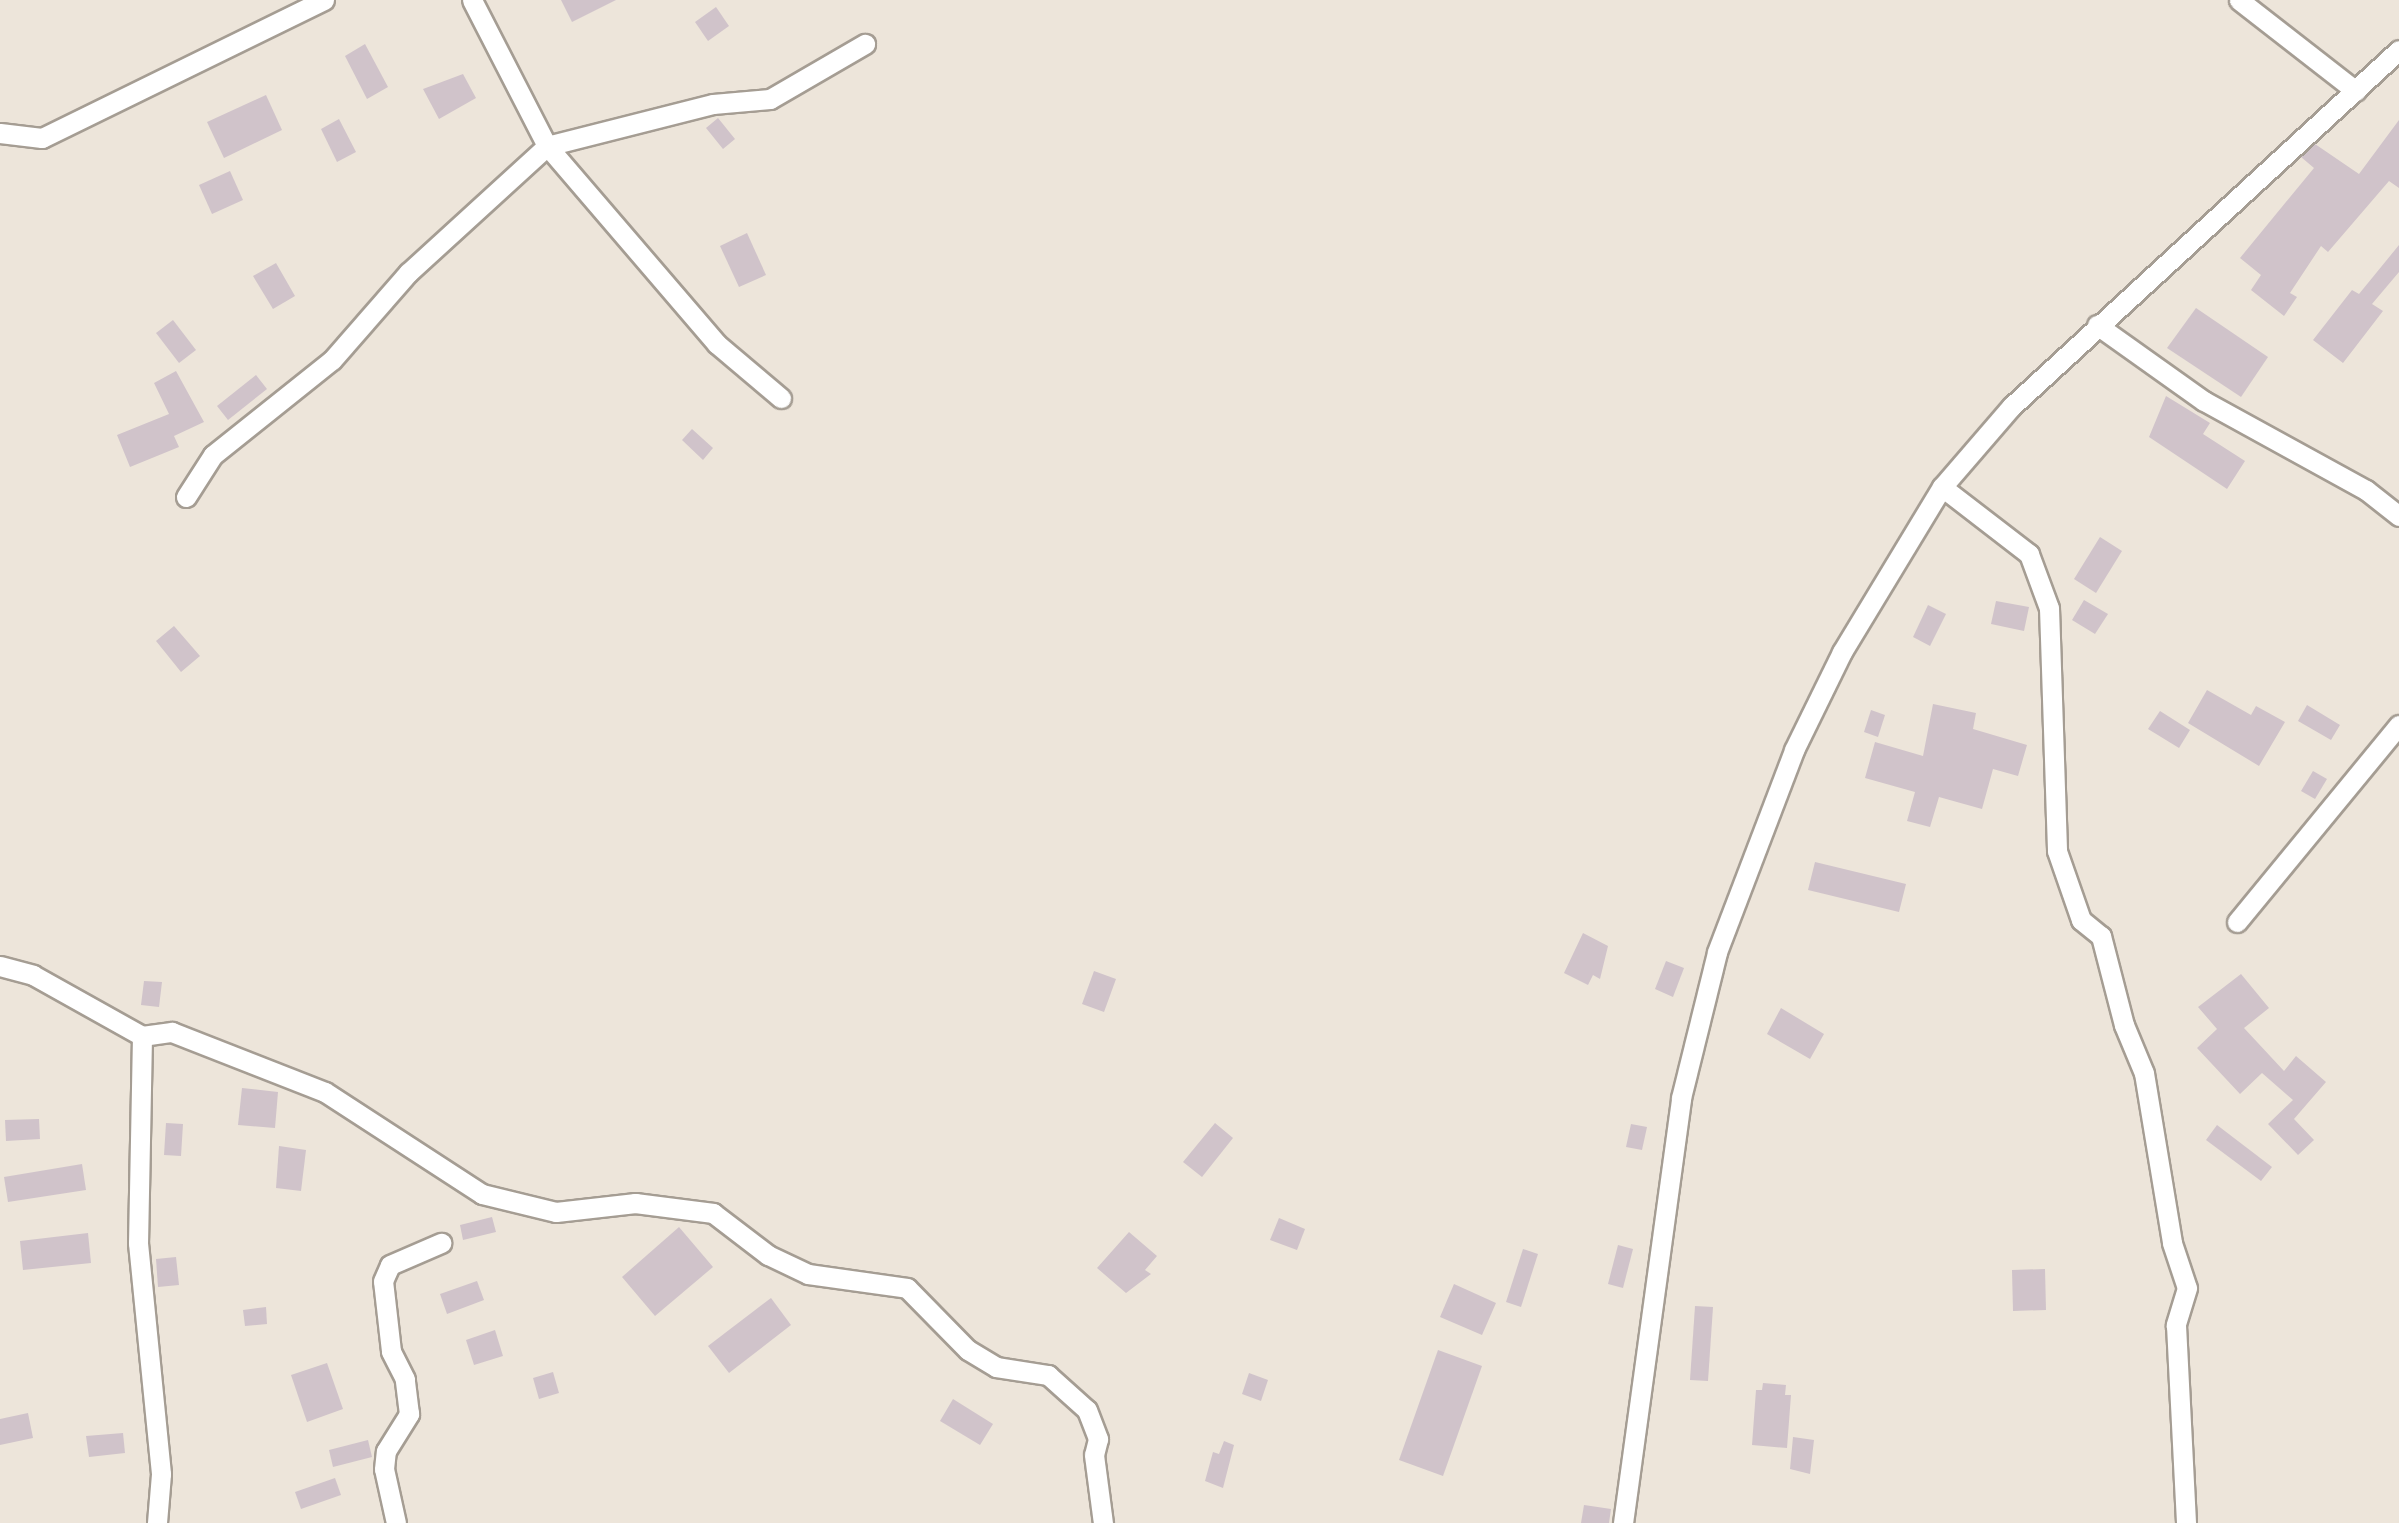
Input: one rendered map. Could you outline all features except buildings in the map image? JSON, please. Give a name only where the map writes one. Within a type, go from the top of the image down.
[{"type":"street","points":[[0,134],[42,138],[324,0]]},
{"type":"street","points":[[472,0],[547,146],[717,344],[781,398]]},
{"type":"street","points":[[2239,0],[2356,91]]},
{"type":"street","points":[[186,497],[213,455],[332,360],[408,273],[547,146],[713,104],[770,99],[865,44]]},
{"type":"street","points":[[1623,1523],[1681,1098],[1717,952],[1794,750],[1842,652],[1942,487],[2011,407],[2097,325],[2356,91],[2395,61]]},
{"type":"street","points":[[2097,325],[2204,401],[2366,490],[2399,516]]},
{"type":"street","points":[[1942,487],[2029,554],[2049,608],[2057,851],[2081,920],[2101,936],[2124,1025],[2144,1073],[2172,1243],[2187,1288],[2176,1325],[2186,1523]]},
{"type":"street","points":[[2237,922],[2399,725]]},
{"type":"street","points":[[0,966],[33,975],[142,1036],[172,1031],[325,1093],[482,1194],[556,1212],[635,1203],[713,1213],[768,1255],[808,1274],[907,1288],[968,1350],[996,1367],[1048,1375],[1087,1410],[1098,1439],[1094,1455],[1103,1523]]},
{"type":"street","points":[[142,1036],[138,1243],[161,1474],[157,1523]]},
{"type":"street","points":[[396,1523],[385,1460],[409,1415],[405,1379],[391,1351],[383,1282],[390,1265],[441,1243]]}]
